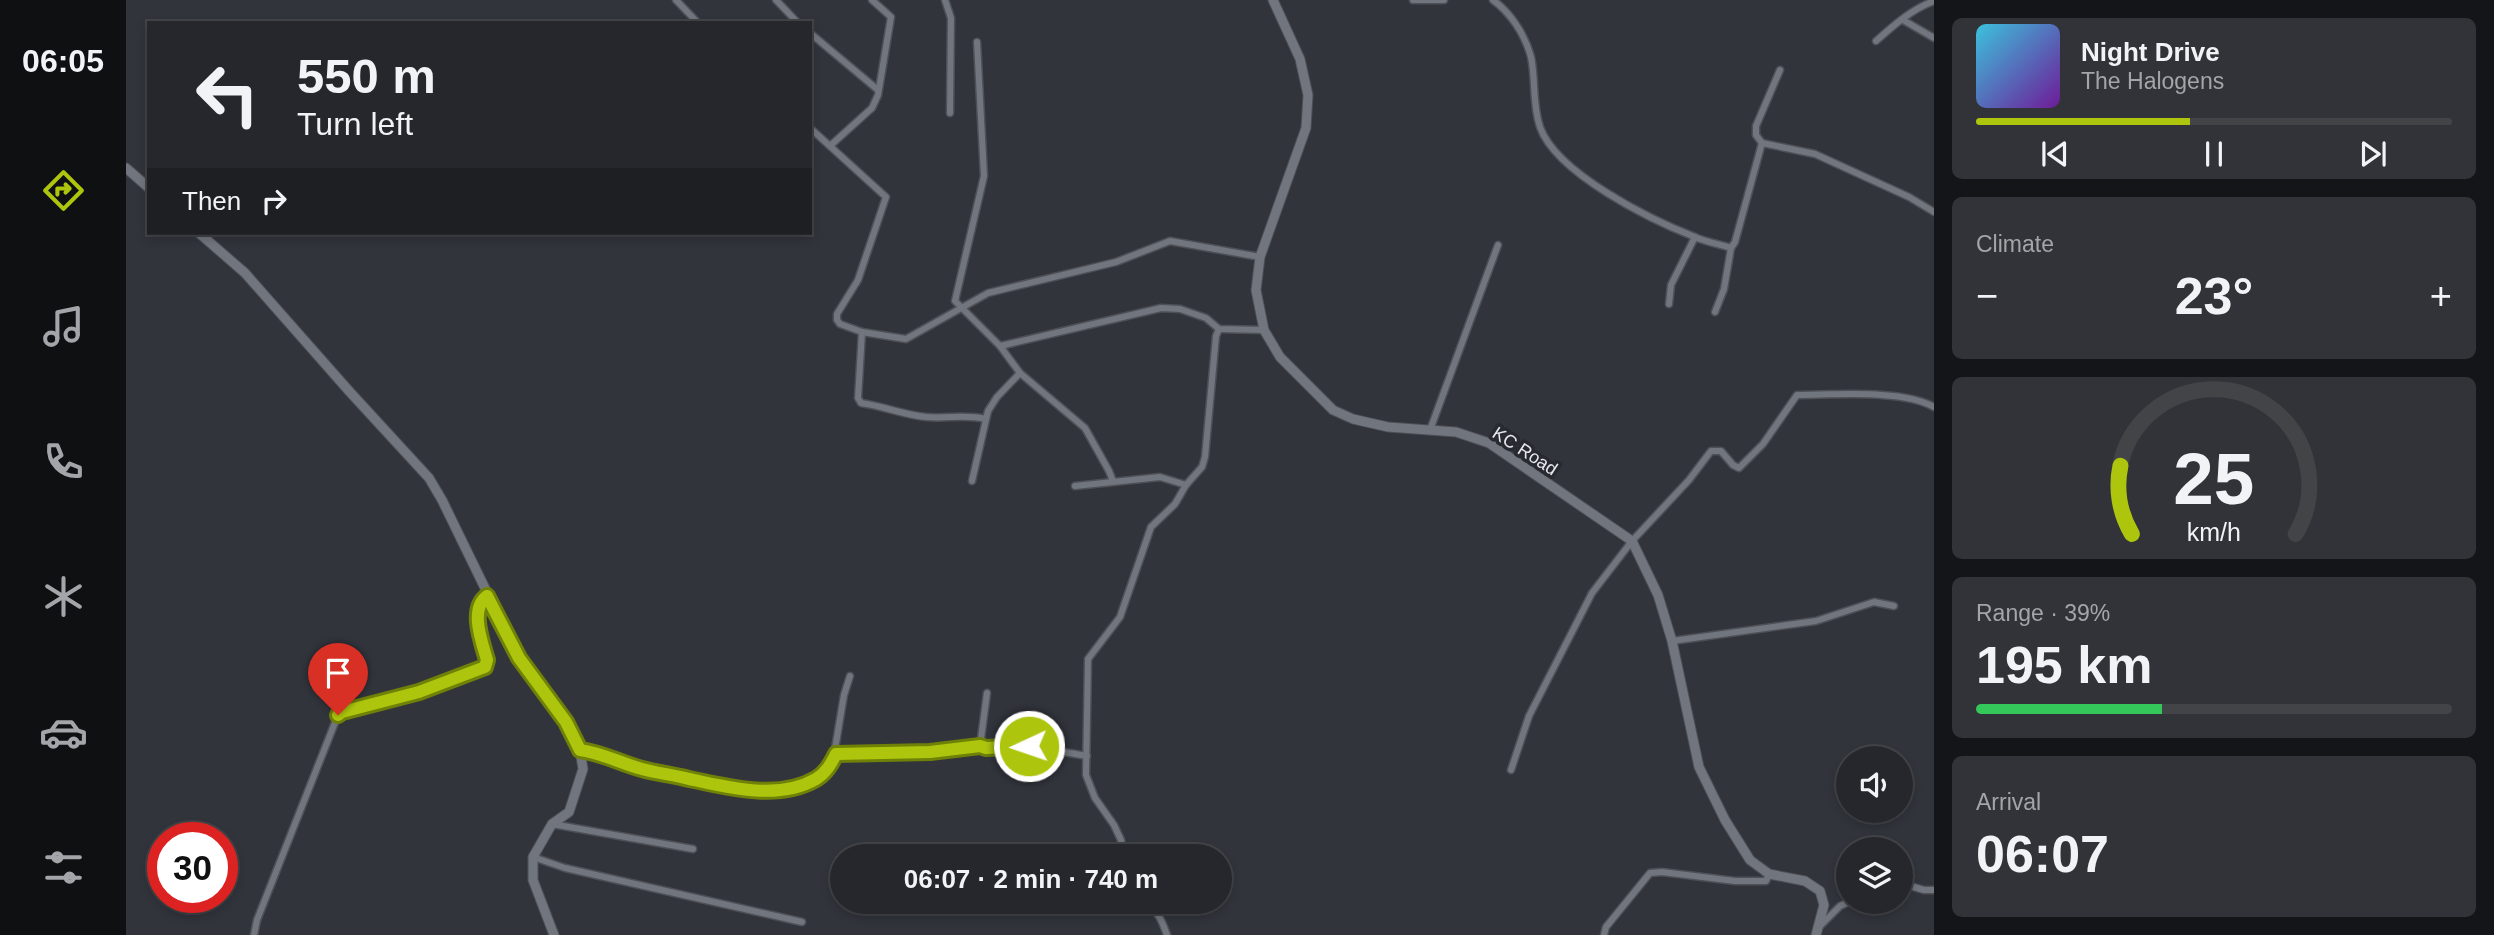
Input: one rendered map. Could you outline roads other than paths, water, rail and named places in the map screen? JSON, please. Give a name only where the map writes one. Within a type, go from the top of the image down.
[{"type":"main road","name":"KC Road","points":[[1273,0],[1300,60],[1308,95],[1306,128],[1260,257],[1256,290],[1264,330],[1280,357],[1333,410],[1353,419],[1388,427],[1456,432],[1489,443],[1632,541],[1658,595],[1672,641],[1699,767],[1725,820],[1750,860],[1769,874]]},
{"type":"main road","points":[[126,168],[147,186]]},
{"type":"main road","points":[[201,235],[245,273],[429,478],[443,500],[519,658],[566,722],[580,750],[583,769],[569,812],[552,824],[533,857],[533,880],[554,935]]},
{"type":"main road","points":[[1769,874],[1805,881],[1820,891],[1824,905],[1817,931]]},
{"type":"street","points":[[676,0],[696,21]]},
{"type":"street","points":[[776,0],[795,21]]},
{"type":"street","points":[[831,145],[872,108],[878,95],[891,17],[872,0]]},
{"type":"street","points":[[945,0],[951,18],[950,113]]},
{"type":"street","points":[[1413,0],[1444,0]]},
{"type":"street","points":[[1493,0],[1503,6],[1516,22],[1531,57],[1540,127],[1554,149],[1607,194],[1695,237],[1731,248]]},
{"type":"street","points":[[1876,41],[1898,21],[1934,1]]},
{"type":"street","points":[[1903,20],[1934,37]]},
{"type":"street","points":[[812,35],[878,90]]},
{"type":"street","points":[[977,42],[980,56],[984,176],[955,301],[1000,346],[1020,373],[1084,428],[1110,471],[1113,481]]},
{"type":"street","points":[[1780,71],[1756,126],[1756,135],[1762,143],[1815,154],[1909,197],[1934,212]]},
{"type":"street","points":[[812,130],[886,197],[858,280],[836,314],[841,324],[862,332],[906,339],[988,293],[1116,262],[1170,241],[1260,257]]},
{"type":"street","points":[[1716,312],[1724,289],[1731,248],[1735,242],[1762,143]]},
{"type":"street","points":[[1669,304],[1671,285],[1695,237]]},
{"type":"street","points":[[1430,430],[1498,245]]},
{"type":"street","points":[[1000,346],[1160,308],[1180,309],[1206,318],[1219,329],[1264,330]]},
{"type":"street","points":[[1120,844],[1117,832],[1096,798],[1086,775],[1088,659],[1120,617],[1151,527],[1175,504],[1186,485],[1202,467],[1216,335],[1219,329]]},
{"type":"street","points":[[862,332],[858,398],[861,403],[925,417],[967,415],[986,419]]},
{"type":"street","points":[[972,481],[988,411],[997,397],[1020,373]]},
{"type":"street","points":[[1511,770],[1529,716],[1592,593],[1632,541],[1689,480],[1711,451],[1721,451],[1739,468],[1762,444],[1797,395],[1913,398],[1934,408]]},
{"type":"street","points":[[1075,486],[1160,477],[1186,485]]},
{"type":"street","points":[[254,935],[257,920],[338,715],[419,692],[485,667],[487,660],[478,610],[481,601],[487,596]]},
{"type":"street","points":[[1672,641],[1816,621],[1874,602],[1894,606]]},
{"type":"street","points":[[580,750],[598,752],[642,769],[732,788],[763,791],[791,787],[816,779],[827,770],[836,754],[839,722],[850,676]]},
{"type":"street","points":[[980,746],[987,692]]},
{"type":"street","points":[[836,754],[1029,746],[1087,755]]},
{"type":"street","points":[[552,824],[693,849]]},
{"type":"street","points":[[533,857],[565,868],[802,922]]},
{"type":"street","points":[[1604,935],[1606,928],[1650,873],[1662,872],[1735,881],[1766,881],[1769,874]]},
{"type":"street","points":[[1913,887],[1934,890]]},
{"type":"street","points":[[1817,931],[1836,910]]},
{"type":"street","points":[[1158,914],[1167,935]]}]
